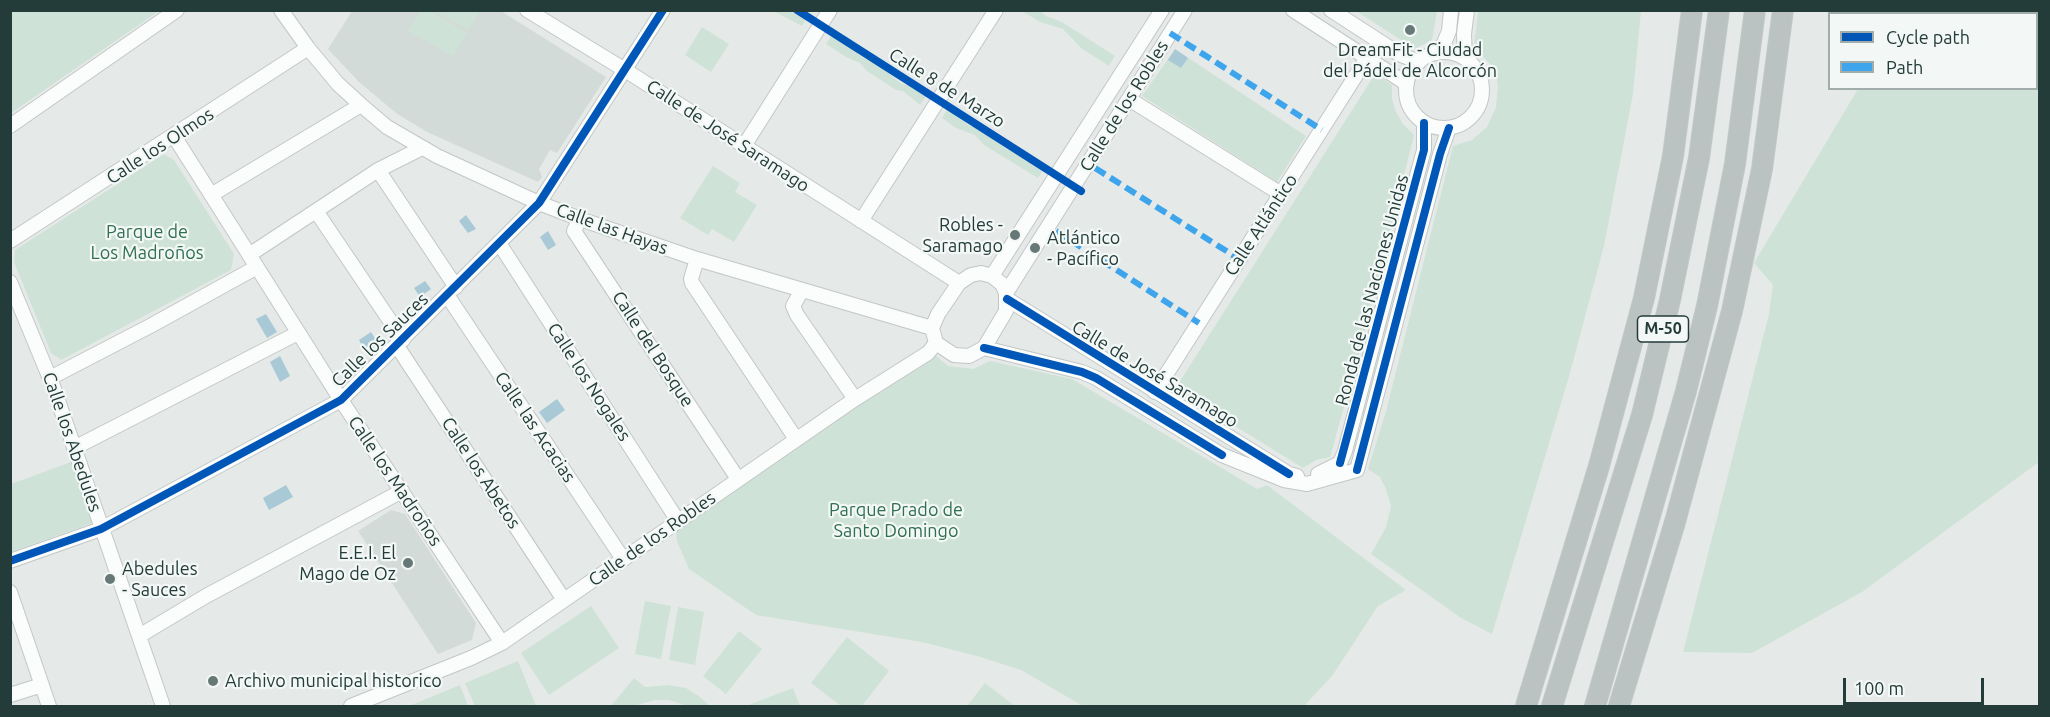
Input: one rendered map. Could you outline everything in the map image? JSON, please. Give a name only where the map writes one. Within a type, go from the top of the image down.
[{"type":"highway","points":[[1526,706],[1599,466],[1644,298],[1672,156],[1692,10]]},
{"type":"highway","name":"M-50","points":[[1552,702],[1642,415],[1667,311],[1699,158],[1719,10]]},
{"type":"highway","name":"M-50","points":[[1595,706],[1686,391],[1707,306],[1735,164],[1755,10]]},
{"type":"highway","points":[[1619,706],[1675,522],[1732,311],[1762,169],[1783,10]]},
{"type":"highway","points":[[1519,706],[1537,647],[1555,612]]},
{"type":"street","points":[[10,126],[177,10]]},
{"type":"street","name":"Calle las Hayas","points":[[281,10],[338,84],[387,127],[422,148],[539,203],[580,218],[697,259],[932,328]]},
{"type":"street","name":"Calle de José Saramago","points":[[527,10],[959,283]]},
{"type":"street","name":"Calle los Sauces","points":[[10,561],[101,528],[341,400],[539,203],[663,10]]},
{"type":"street","points":[[744,146],[830,10]]},
{"type":"street","points":[[861,221],[996,10]]},
{"type":"street","name":"Calle de los Robles","points":[[992,276],[1162,10]]},
{"type":"street","name":"Calle de los Robles","points":[[1006,296],[1185,10]]},
{"type":"street","points":[[1293,10],[1407,84]]},
{"type":"street","points":[[1331,10],[1400,54],[1419,62]]},
{"type":"street","points":[[1437,52],[1447,52],[1465,58],[1479,74],[1483,90],[1479,107],[1467,121],[1449,128],[1436,128],[1424,123],[1418,117],[1408,103],[1407,84],[1410,74],[1419,62],[1437,52],[1444,43],[1449,31],[1452,10]]},
{"type":"street","points":[[1465,58],[1464,34],[1467,10]]},
{"type":"street","name":"Calle los Olmos","points":[[10,241],[308,48]]},
{"type":"street","name":"Calle Atlántico","points":[[1155,392],[1367,58]]},
{"type":"street","points":[[1129,99],[1281,194]]},
{"type":"street","points":[[211,195],[361,105]]},
{"type":"street","name":"Ronda de las Naciones Unidas","points":[[1289,474],[1312,477],[1340,463],[1424,150],[1424,123]]},
{"type":"street","name":"Ronda de las Naciones Unidas","points":[[984,348],[1082,372],[1096,378],[1222,455],[1284,480],[1307,484],[1357,470],[1437,165],[1449,128]]},
{"type":"street","name":"Calle los Madroños","points":[[174,136],[341,400],[502,643]]},
{"type":"street","points":[[249,255],[378,170],[422,148]]},
{"type":"street","name":"Calle las Acacias","points":[[378,170],[451,291],[623,559]]},
{"type":"street","name":"Calle los Abetos","points":[[316,211],[564,600]]},
{"type":"street","name":"Calle del Bosque","points":[[580,218],[574,231],[738,479]]},
{"type":"street","name":"Calle los Nogales","points":[[500,243],[678,521]]},
{"type":"street","points":[[697,259],[692,283],[796,439]]},
{"type":"street","points":[[50,378],[257,267]]},
{"type":"street","points":[[981,273],[992,276],[1002,284],[1006,296],[1006,311],[984,348],[964,357],[948,353],[936,343],[932,328],[938,314],[959,283],[971,275],[981,273]]},
{"type":"street","name":"Calle los Abedules","points":[[10,282],[50,378],[163,706]]},
{"type":"street","points":[[802,290],[793,306],[797,315],[855,399]]},
{"type":"street","name":"Calle de José Saramago","points":[[1006,296],[1155,392],[1289,474]]},
{"type":"street","points":[[74,448],[298,333]]},
{"type":"street","name":"Calle de los Robles","points":[[351,706],[440,671],[502,643],[796,439],[928,353],[936,343]]},
{"type":"street","points":[[139,636],[206,596],[402,491]]},
{"type":"street","points":[[10,592],[49,706]]},
{"type":"street","points":[[10,695],[42,685]]},
{"type":"shaded area","points":[[352,11],[501,11],[606,77],[557,153],[550,150],[539,169],[542,177],[538,182],[427,132],[396,113],[359,82],[328,49]]},
{"type":"shaded area","name":"E.E.I. El Mago de Oz","points":[[391,510],[405,514],[476,623],[472,640],[438,654],[358,531]]},
{"type":"green space","points":[[11,10],[159,10],[159,11],[11,113]]},
{"type":"green space","points":[[429,10],[467,33],[453,56],[408,31],[420,11]]},
{"type":"green space","points":[[478,10],[480,12],[468,30],[435,11]]},
{"type":"green space","points":[[773,11],[795,11],[807,18],[802,26]]},
{"type":"green space","points":[[1022,11],[1040,11],[1062,22],[1115,56],[1109,66],[1081,48],[1063,29],[1040,22]]},
{"type":"green space","name":"DreamFit - Ciudad del Pádel de Alcorcón","points":[[1356,11],[1437,11],[1432,40],[1415,49]]},
{"type":"green space","points":[[1478,11],[1641,11],[1633,94],[1604,246],[1570,373],[1492,634],[1461,618],[1371,554],[1386,527],[1391,506],[1380,477],[1368,469],[1385,415],[1453,146],[1472,140],[1487,127],[1496,107],[1498,85],[1494,68],[1474,47]]},
{"type":"green space","points":[[2039,11],[2039,462],[1862,592],[1752,653],[1683,652],[1769,314],[1773,285],[1754,263],[1857,90],[2038,90],[2038,12],[1903,12]]},
{"type":"green space","points":[[702,27],[729,44],[711,72],[685,55]]},
{"type":"green space","points":[[832,34],[862,57],[886,70],[902,84],[915,87],[927,95],[920,105],[903,91],[896,90],[867,71],[860,63],[826,44]]},
{"type":"green space","points":[[1175,49],[1306,136],[1277,182],[1142,96]]},
{"type":"green space","points":[[1375,74],[1392,85],[1392,99],[1396,112],[1403,124],[1414,135],[1360,350],[1330,457],[1316,460],[1303,468],[1175,389]]},
{"type":"green space","points":[[948,108],[968,125],[983,130],[1006,149],[1025,157],[1043,170],[1038,178],[984,145],[975,135],[956,128],[942,118]]},
{"type":"green space","name":"Parque de Los Madroños","points":[[164,154],[174,160],[234,254],[231,270],[61,360],[51,353],[14,262],[15,250]]},
{"type":"green space","points":[[713,166],[740,183],[735,192],[757,205],[734,242],[712,229],[708,235],[680,218]]},
{"type":"green space","name":"Parque Prado de Santo Domingo","points":[[933,353],[948,366],[973,369],[990,361],[1072,379],[1257,489],[1267,485],[1406,590],[1378,606],[1332,676],[1304,706],[1083,706],[1021,670],[977,656],[922,642],[756,615],[689,569],[677,541],[676,531]]},
{"type":"green space","points":[[74,461],[95,522],[11,552],[11,484]]},
{"type":"green space","points":[[645,601],[671,606],[661,659],[635,654]]},
{"type":"green space","points":[[591,606],[619,648],[549,695],[521,653]]},
{"type":"green space","points":[[678,607],[704,612],[695,665],[669,660]]},
{"type":"green space","points":[[739,631],[762,649],[726,694],[703,676]]},
{"type":"green space","points":[[847,637],[889,671],[862,706],[841,706],[811,683]]},
{"type":"green space","points":[[518,661],[536,706],[475,706],[465,683]]},
{"type":"green space","points":[[634,678],[645,687],[668,685],[686,688],[710,706],[687,706],[669,700],[654,700],[634,706],[611,706]]},
{"type":"green space","points":[[985,683],[1007,700],[1015,706],[967,706]]},
{"type":"green space","points":[[460,685],[468,706],[409,706]]},
{"type":"green space","points":[[793,688],[800,706],[746,706]]},
{"type":"water","points":[[1175,49],[1188,58],[1181,68],[1168,60]]},
{"type":"water","points":[[466,215],[476,229],[468,233],[459,221]]},
{"type":"water","points":[[548,231],[556,245],[548,250],[540,237]]},
{"type":"water","points":[[425,281],[431,289],[420,297],[414,288]]},
{"type":"water","points":[[266,314],[277,332],[267,338],[256,319]]},
{"type":"water","points":[[371,332],[377,341],[364,349],[359,340]]},
{"type":"water","points":[[280,356],[290,376],[280,382],[270,362]]},
{"type":"water","points":[[557,399],[565,410],[547,423],[539,412]]},
{"type":"water","points":[[286,485],[293,497],[269,510],[263,498]]},
{"type":"marked path","points":[[1170,33],[1322,130]]},
{"type":"marked path","points":[[1095,168],[1239,259]]},
{"type":"marked path","points":[[1056,231],[1199,323]]},
{"type":"cycle path","points":[[10,561],[101,529],[341,400],[539,203],[663,10]]},
{"type":"cycle path","name":"Calle 8 de Marzo","points":[[797,10],[1081,191]]},
{"type":"cycle path","points":[[1340,463],[1424,150],[1424,123]]},
{"type":"cycle path","points":[[1357,470],[1440,154],[1449,128]]},
{"type":"cycle path","points":[[1007,299],[1289,474]]},
{"type":"cycle path","points":[[984,348],[1082,372],[1096,378],[1222,455]]},
{"type":"place","name":"DreamFit - Ciudad del Pádel de Alcorcón","points":[[1410,30]]},
{"type":"place","name":"Robles - Saramago","points":[[1015,235]]},
{"type":"place","name":"Atlántico - Pacífico","points":[[1035,248]]},
{"type":"place","name":"E.E.I. El Mago de Oz","points":[[408,563]]},
{"type":"place","name":"Abedules - Sauces","points":[[110,579]]},
{"type":"place","name":"Archivo municipal historico","points":[[213,681]]}]
